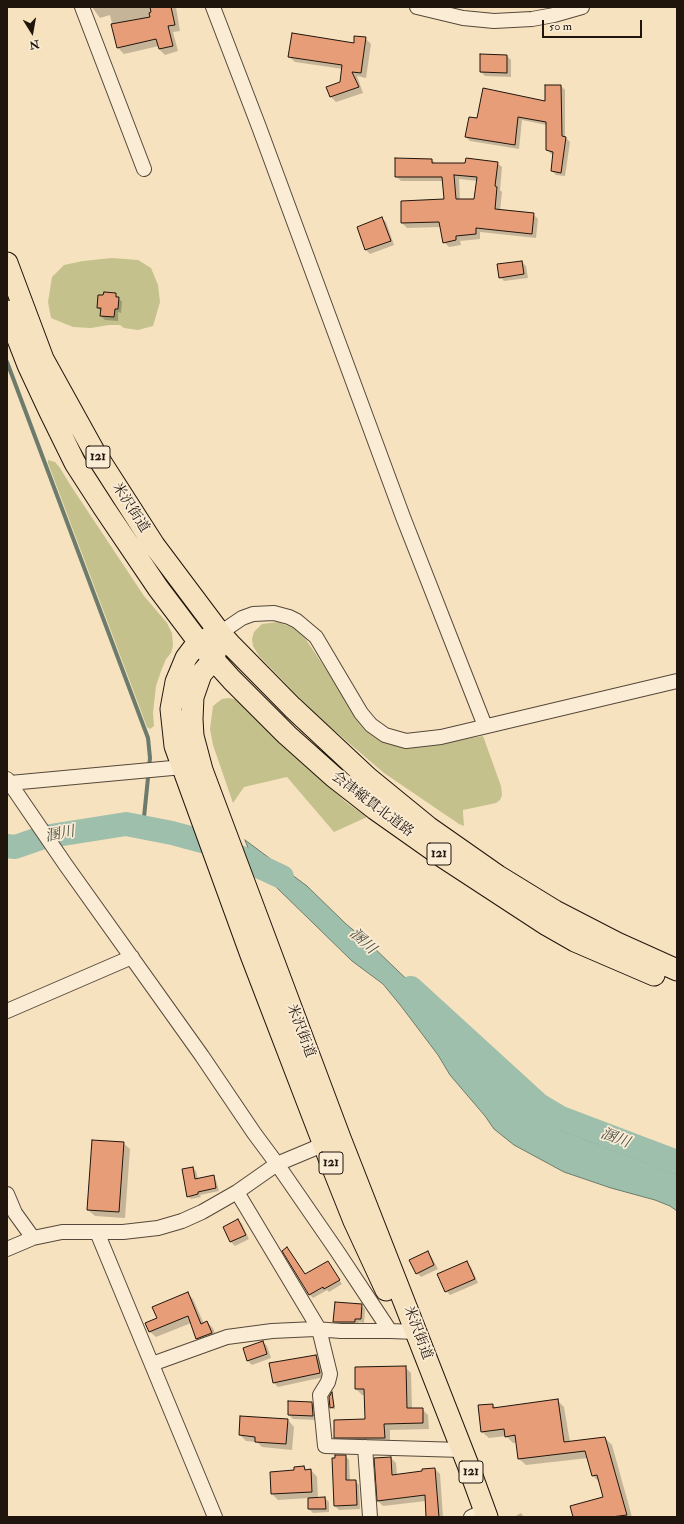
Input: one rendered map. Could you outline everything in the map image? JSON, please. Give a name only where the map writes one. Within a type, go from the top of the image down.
[{"type":"highway","name":"米沢街道","points":[[7,263],[43,359],[67,405],[154,545],[220,633],[214,659],[201,674],[192,697],[193,736],[190,770]]},
{"type":"highway","name":"米沢街道","points":[[7,311],[28,365],[75,463],[158,588],[199,642]]},
{"type":"highway","name":"米沢街道","points":[[220,633],[199,642],[186,658],[181,669],[175,687],[171,709],[175,746],[190,770],[237,888],[404,1331],[453,1427],[462,1450],[481,1515]]},
{"type":"highway","name":"会津縦貫北道路","points":[[220,633],[292,707],[368,778],[428,827],[498,876],[555,911],[617,943],[677,970]]},
{"type":"highway","name":"121","points":[[199,642],[214,659]]},
{"type":"highway","name":"会津縦貫北道路","points":[[214,659],[232,680],[287,735],[334,777],[375,809],[443,857],[517,907],[576,941],[610,957],[677,984]]},
{"type":"street","points":[[82,7],[144,169]]},
{"type":"street","points":[[213,7],[262,134],[403,517],[485,726]]},
{"type":"street","points":[[417,7],[461,12],[494,21],[532,19],[554,15],[582,7]]},
{"type":"street","points":[[220,633],[237,621],[253,614],[274,613],[290,617],[298,621],[316,638],[361,713],[371,725],[385,735],[406,741],[441,737],[677,681]]},
{"type":"street","points":[[8,781],[190,770]]},
{"type":"street","points":[[8,781],[65,864],[202,1056],[337,1251],[404,1331]]},
{"type":"street","points":[[7,1011],[132,957]]},
{"type":"street","points":[[7,1249],[33,1238],[62,1232],[123,1232],[158,1228],[182,1221],[202,1212],[237,1192],[277,1164],[332,1141]]},
{"type":"street","points":[[237,1192],[318,1329],[330,1374],[328,1382],[320,1395],[325,1446],[462,1450]]},
{"type":"street","points":[[7,1194],[15,1213],[33,1238]]},
{"type":"street","points":[[96,1232],[215,1517]]},
{"type":"street","points":[[152,1364],[227,1337],[272,1331],[318,1329],[342,1331],[404,1331]]},
{"type":"street","points":[[365,1447],[370,1517]]},
{"type":"shaded area","points":[[112,258],[138,260],[151,268],[158,285],[160,302],[153,326],[138,330],[124,328],[120,325],[91,328],[73,327],[51,318],[48,302],[52,277],[64,265],[83,261]]},
{"type":"shaded area","points":[[48,460],[55,462],[60,468],[144,596],[167,623],[172,633],[173,646],[171,653],[166,659],[156,686],[153,713],[154,726],[150,729],[147,727]]},
{"type":"shaded area","points":[[278,622],[295,629],[305,638],[357,716],[369,731],[443,743],[483,736],[501,786],[502,795],[500,800],[496,803],[463,810],[464,826],[384,773],[315,714],[259,656],[253,646],[252,639],[254,632],[262,624]]},
{"type":"shaded area","points":[[229,698],[242,701],[290,752],[347,803],[367,817],[334,832],[287,777],[244,787],[233,803],[213,745],[210,729],[213,706],[222,699]]},
{"type":"water","points":[[245,840],[307,886],[346,924],[370,944],[425,997],[463,1046],[530,1108],[558,1129],[677,1174],[677,1211],[670,1206],[655,1200],[611,1188],[564,1172],[514,1145],[494,1129],[485,1116],[450,1075],[438,1055],[383,984],[352,961],[273,884],[257,872]]},
{"type":"building","points":[[150,7],[171,7],[175,25],[168,26],[173,46],[159,49],[156,39],[117,48],[111,24],[150,17]]},
{"type":"building","points":[[292,33],[354,43],[354,36],[366,37],[361,73],[352,72],[359,87],[330,97],[326,87],[340,82],[342,65],[288,57]]},
{"type":"building","points":[[480,54],[507,55],[507,73],[480,72]]},
{"type":"building","points":[[545,85],[561,85],[562,136],[566,137],[561,173],[551,171],[553,152],[546,150],[546,122],[518,117],[515,145],[465,137],[469,117],[477,118],[483,88],[545,101]]},
{"type":"building","points":[[395,158],[432,159],[432,163],[465,163],[466,158],[498,162],[495,186],[497,187],[495,209],[534,213],[532,234],[476,228],[476,234],[456,236],[456,240],[443,243],[439,222],[401,223],[401,201],[444,199],[442,177],[395,177]],"holes":[[[454,175],[477,177],[474,199],[456,199]]]},
{"type":"building","points":[[382,217],[391,241],[365,250],[357,227]]},
{"type":"building","points":[[522,261],[524,274],[499,278],[497,264]]},
{"type":"building","points":[[104,292],[116,293],[116,297],[119,297],[118,309],[115,309],[114,317],[100,316],[101,308],[97,308],[98,295],[103,295]]},
{"type":"building","points":[[92,1140],[124,1142],[119,1212],[87,1210]]},
{"type":"building","points":[[193,1167],[195,1179],[214,1175],[216,1188],[198,1192],[198,1194],[187,1197],[182,1169]]},
{"type":"building","points":[[238,1219],[246,1235],[230,1242],[223,1227]]},
{"type":"building","points":[[287,1247],[305,1274],[328,1261],[340,1280],[309,1295],[282,1251]]},
{"type":"building","points":[[428,1251],[434,1265],[416,1274],[409,1260]]},
{"type":"building","points":[[467,1261],[475,1279],[445,1292],[437,1274]]},
{"type":"building","points":[[188,1292],[201,1324],[207,1321],[212,1333],[196,1339],[188,1316],[149,1332],[145,1323],[157,1318],[152,1307]]},
{"type":"building","points":[[335,1302],[362,1304],[361,1319],[355,1319],[355,1322],[333,1322]]},
{"type":"building","points":[[263,1341],[267,1354],[247,1361],[243,1348]]},
{"type":"building","points":[[316,1355],[320,1373],[273,1383],[269,1363]]},
{"type":"building","points":[[406,1366],[407,1408],[423,1408],[423,1423],[384,1424],[385,1438],[334,1438],[334,1420],[365,1419],[364,1389],[355,1389],[355,1367]]},
{"type":"building","points":[[332,1392],[334,1407],[330,1408],[329,1397]]},
{"type":"building","points":[[558,1399],[564,1442],[605,1437],[627,1515],[611,1517],[573,1517],[570,1506],[603,1497],[597,1475],[592,1476],[585,1451],[518,1459],[515,1435],[505,1437],[504,1429],[481,1432],[478,1405],[493,1404],[493,1408]]},
{"type":"building","points":[[288,1401],[312,1402],[313,1416],[288,1415]]},
{"type":"building","points":[[240,1416],[288,1419],[286,1444],[255,1442],[255,1437],[239,1435]]},
{"type":"building","points":[[335,1455],[346,1455],[346,1480],[356,1480],[357,1505],[334,1506],[332,1458],[335,1458]]},
{"type":"building","points":[[391,1457],[392,1475],[435,1468],[439,1517],[426,1517],[425,1495],[377,1501],[374,1458]]},
{"type":"building","points":[[304,1466],[305,1470],[311,1469],[312,1492],[271,1494],[270,1472],[294,1470],[294,1467]]},
{"type":"building","points":[[325,1497],[326,1509],[308,1509],[308,1498]]},
{"type":"waterway","points":[[7,362],[148,738],[150,758],[143,827]]},
{"type":"waterway","name":"溷川","points":[[7,846],[15,847],[44,837],[126,824],[172,833],[209,843],[282,877]]},
{"type":"waterway","name":"溷川","points":[[411,988],[539,1105],[561,1118],[677,1162]]}]
